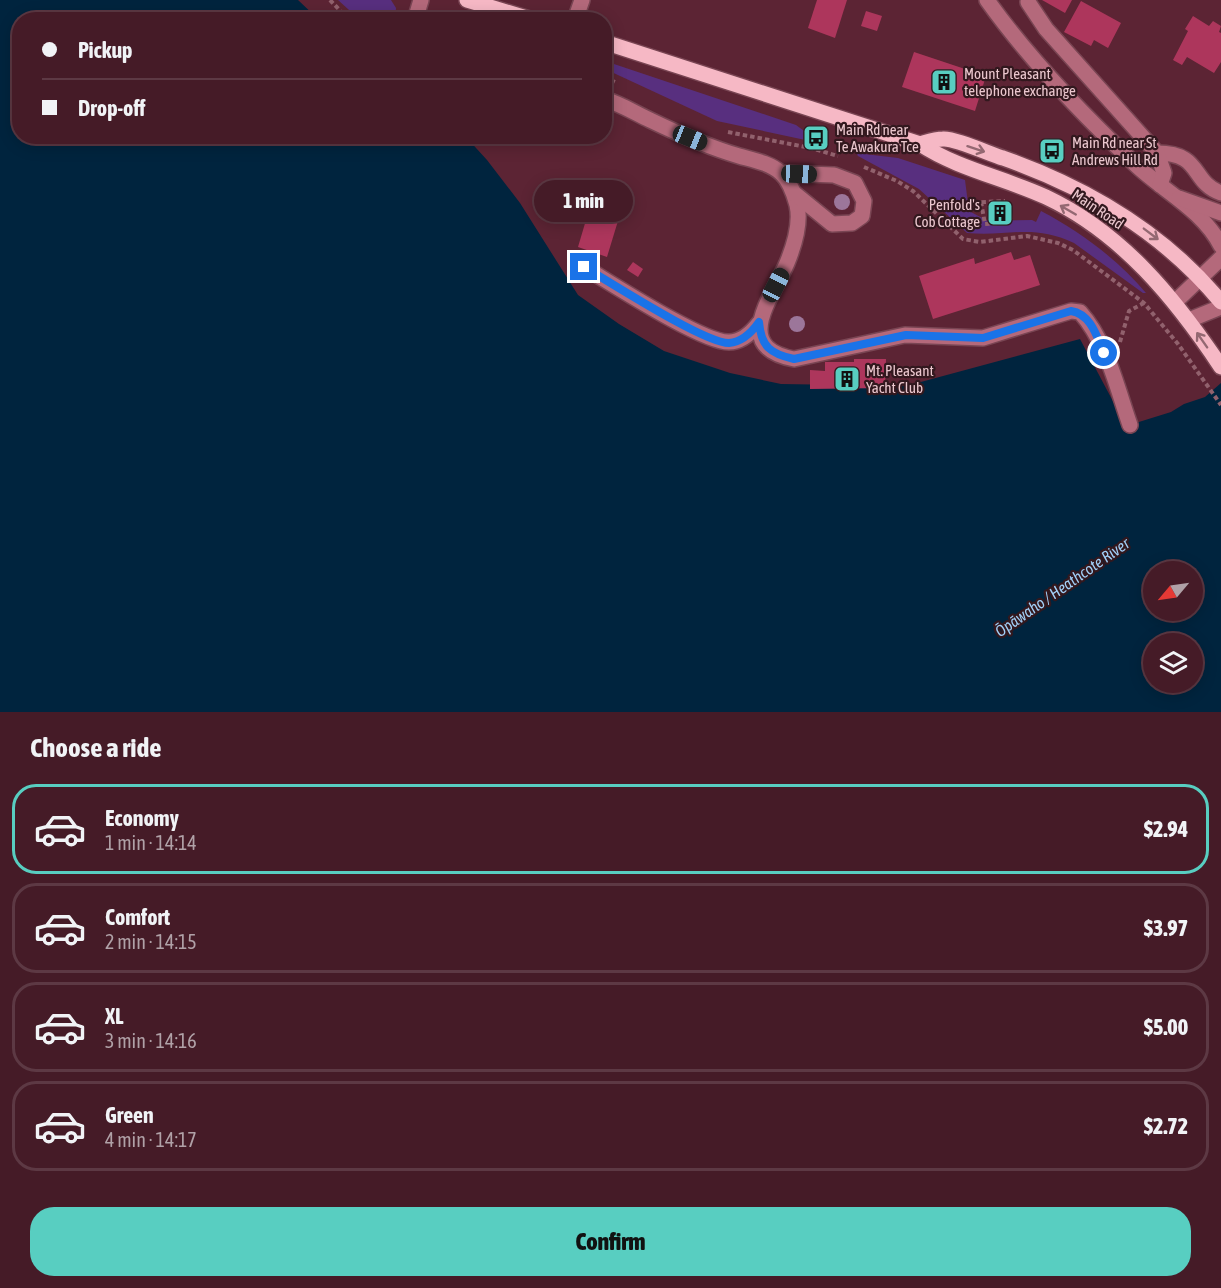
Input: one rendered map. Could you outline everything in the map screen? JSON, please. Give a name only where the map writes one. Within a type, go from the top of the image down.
[{"type":"main road","points":[[467,0],[507,12]]},
{"type":"main road","name":"Main Road","points":[[612,45],[920,144],[940,157],[1023,187],[1074,213],[1136,260],[1189,320],[1218,363]]},
{"type":"main road","name":"Main Road","points":[[920,144],[944,138],[1071,184],[1140,226],[1200,277],[1221,302]]},
{"type":"street","points":[[987,0],[1026,51],[1134,163],[1206,224],[1221,246]]},
{"type":"street","points":[[1028,2],[1046,29],[1157,153],[1164,173],[1160,185]]},
{"type":"street","points":[[584,267],[695,332],[729,343],[748,336],[759,322],[788,261],[797,233],[798,208],[794,193],[782,173],[764,162],[724,151],[612,103]]},
{"type":"street","points":[[1157,153],[1172,153],[1187,159],[1208,187],[1221,193]]},
{"type":"street","points":[[782,173],[834,175],[855,183],[864,201],[862,216],[852,223],[832,224],[794,193]]},
{"type":"street","points":[[1176,197],[1196,202],[1221,213]]},
{"type":"street","points":[[1175,303],[1221,258]]},
{"type":"street","points":[[1189,320],[1221,307]]},
{"type":"street","points":[[759,322],[760,338],[769,349],[782,357],[794,359],[906,335],[983,338],[1071,311],[1080,312],[1089,321],[1112,372],[1130,425]]},
{"type":"path","points":[[330,0],[342,12]]},
{"type":"path","points":[[612,81],[624,86]]},
{"type":"path","points":[[718,130],[811,148],[847,159]]},
{"type":"path","points":[[855,163],[897,181],[913,191],[963,239],[980,242],[1027,236],[1058,243],[1073,250],[1144,303],[1221,405]]},
{"type":"path","points":[[928,206],[1007,201]]},
{"type":"path","points":[[981,202],[985,224],[1005,223]]},
{"type":"path","points":[[1112,372],[1128,314],[1144,303]]},
{"type":"shaded area","points":[[338,0],[391,0],[396,8],[396,12],[351,12]]},
{"type":"shaded area","points":[[612,63],[796,125],[815,139],[810,141],[717,121],[612,72]]},
{"type":"shaded area","points":[[856,153],[898,158],[965,180],[969,211],[988,221],[1032,220],[1036,222],[1041,211],[1098,247],[1146,293],[1074,243],[1059,237],[1033,232],[967,233],[919,189]]},
{"type":"water","name":"Ōpāwaho / Heathcote River","points":[[0,0],[298,0],[311,12],[12,12],[12,144],[472,144],[520,203],[578,295],[619,324],[664,351],[730,373],[781,384],[906,386],[1080,339],[1126,426],[1171,412],[1184,404],[1205,397],[1221,383],[1221,712],[0,712]]},
{"type":"building","points":[[817,0],[847,0],[835,38],[808,28]]},
{"type":"building","points":[[1042,0],[1072,0],[1065,13]]},
{"type":"building","points":[[1081,1],[1121,23],[1108,48],[1094,40],[1091,46],[1064,32]]},
{"type":"building","points":[[866,11],[882,16],[877,31],[861,26]]},
{"type":"building","points":[[1193,16],[1209,26],[1213,21],[1221,26],[1219,32],[1221,33],[1221,62],[1214,73],[1187,57],[1182,65],[1173,60],[1188,31],[1185,29]]},
{"type":"building","name":"Mount Pleasant telephone exchange","points":[[914,52],[986,76],[975,111],[902,87]]},
{"type":"building","points":[[598,203],[621,211],[607,257],[578,247],[586,220],[592,222]]},
{"type":"building","name":"Penfold's Cob Cottage","points":[[1011,204],[1013,219],[988,222],[987,206]]},
{"type":"building","points":[[1011,252],[1014,260],[1030,255],[1040,285],[933,319],[919,276],[974,258],[975,264]]},
{"type":"building","points":[[633,262],[643,269],[638,277],[627,270]]},
{"type":"building","name":"Mt. Pleasant Yacht Club","points":[[854,359],[886,359],[885,388],[810,389],[810,370],[825,371],[825,362],[854,362]]},
{"type":"place","name":"Mount Pleasant telephone exchange","points":[[944,82]]},
{"type":"place","name":"Main Rd near Te Awakura Tce","points":[[816,138]]},
{"type":"place","name":"Main Rd near St Andrews Hill Rd","points":[[1052,151]]},
{"type":"place","name":"Penfold's Cob Cottage","points":[[1000,213]]},
{"type":"place","name":"Mt. Pleasant Yacht Club","points":[[847,379]]},
{"type":"route","points":[[584,267],[695,332],[729,343],[748,336],[759,322],[760,338],[769,349],[782,357],[794,359],[906,335],[983,338],[1071,311],[1080,312],[1089,321],[1104,353]]}]
